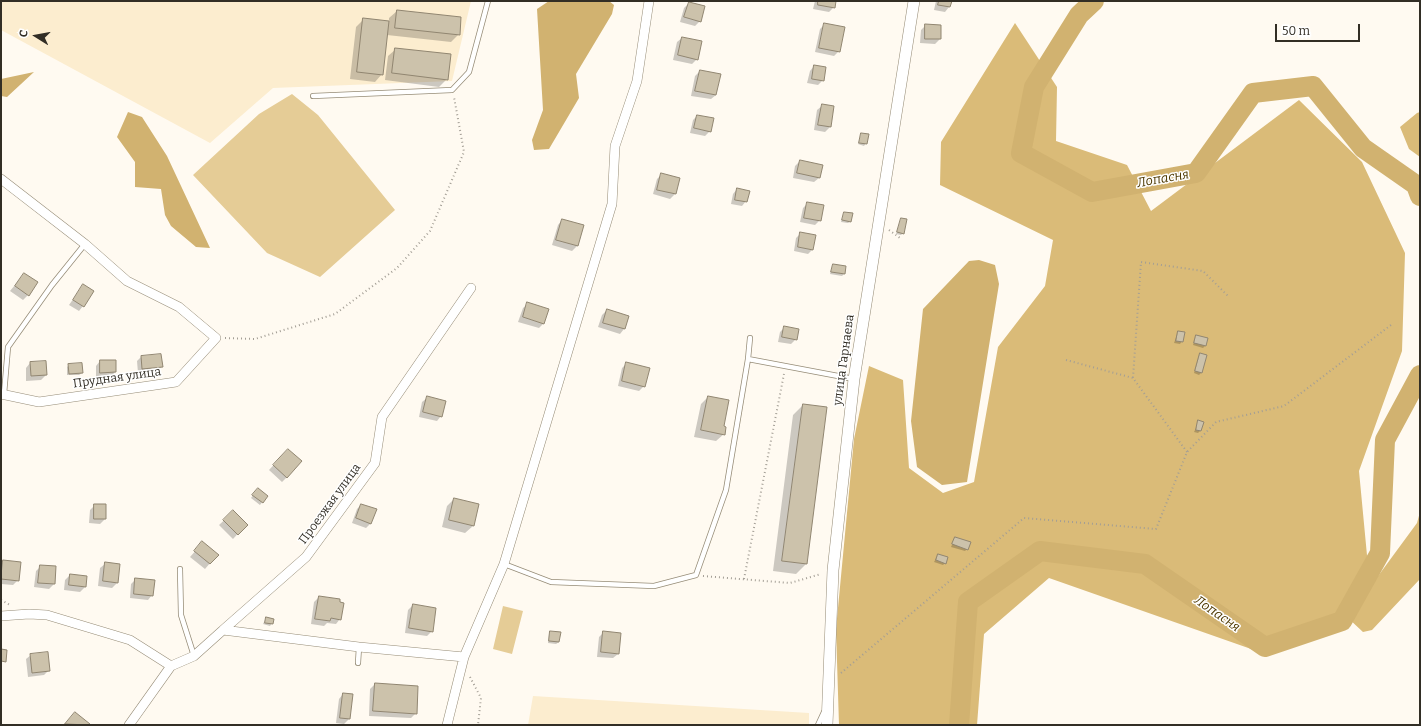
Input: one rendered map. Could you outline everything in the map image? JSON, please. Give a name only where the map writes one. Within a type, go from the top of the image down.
[{"type":"street","points":[[447,725],[464,657],[504,564],[612,204],[615,146],[638,81],[649,1]]},
{"type":"street","name":"улица Гарнаева","points":[[827,725],[833,570],[854,379],[914,1]]},
{"type":"street","points":[[1,179],[85,244],[126,281],[179,307],[216,338]]},
{"type":"street","name":"Проезжая улица","points":[[171,666],[194,656],[306,557],[375,463],[382,417],[471,288]]},
{"type":"street","name":"Прудная улица","points":[[2,394],[39,402],[176,382],[216,338]]},
{"type":"street","points":[[1,616],[29,614],[47,615],[130,640],[171,666],[129,725]]},
{"type":"street","points":[[223,630],[359,647],[464,657]]},
{"type":"lane","points":[[313,96],[452,90],[469,72],[488,1]]},
{"type":"lane","name":"Прудная улица","points":[[2,394],[8,347],[52,285],[85,244]]},
{"type":"lane","points":[[504,564],[551,582],[654,586],[696,575],[726,490],[748,359],[750,338]]},
{"type":"lane","points":[[748,359],[854,379]]},
{"type":"lane","points":[[180,569],[181,615],[194,656]]},
{"type":"lane","points":[[358,663],[359,647]]},
{"type":"lane","points":[[818,725],[827,707]]},
{"type":"path","points":[[216,338],[255,339],[335,314],[397,268],[430,231],[464,152],[452,90]]},
{"type":"path","points":[[1133,378],[1141,262],[1203,271],[1228,296]]},
{"type":"path","points":[[828,684],[1024,518],[1156,529],[1187,452],[1216,422],[1284,406],[1391,325]]},
{"type":"path","points":[[1066,360],[1133,378],[1187,452]]},
{"type":"path","points":[[744,579],[785,366]]},
{"type":"path","points":[[696,575],[790,583],[833,570]]},
{"type":"path","points":[[468,673],[481,698],[478,725]]},
{"type":"shaded area","points":[[1,1],[471,1],[452,81],[273,88],[210,143],[1,30]]},
{"type":"shaded area","points":[[549,1],[609,1],[614,5],[612,14],[576,74],[579,98],[549,149],[534,150],[532,140],[543,110],[537,9]]},
{"type":"shaded area","points":[[1015,23],[1057,87],[1056,141],[1127,165],[1151,211],[1299,100],[1362,162],[1405,253],[1402,351],[1359,471],[1370,587],[1417,523],[1420,512],[1420,579],[1372,630],[1363,632],[1348,618],[1254,650],[1049,578],[984,634],[977,725],[839,725],[836,629],[854,439],[869,366],[903,380],[909,468],[943,493],[974,482],[998,347],[1045,286],[1053,240],[940,185],[941,142]]},
{"type":"shaded area","points":[[34,72],[7,97],[1,96],[1,79]]},
{"type":"shaded area","points":[[292,94],[318,115],[395,210],[320,277],[267,253],[193,175],[259,114]]},
{"type":"shaded area","points":[[128,112],[142,117],[167,156],[210,248],[196,247],[171,226],[165,215],[161,189],[135,187],[135,162],[117,137]]},
{"type":"shaded area","points":[[1420,112],[1420,157],[1409,149],[1400,127]]},
{"type":"shaded area","points":[[979,260],[995,265],[999,284],[967,482],[942,485],[917,467],[911,421],[923,309],[969,261]]},
{"type":"shaded area","points":[[503,606],[523,611],[512,654],[493,649]]},
{"type":"shaded area","points":[[533,696],[809,713],[809,725],[528,725]]},
{"type":"building","points":[[818,1],[836,1],[835,8],[818,5]]},
{"type":"building","points":[[939,1],[952,1],[950,7],[938,5]]},
{"type":"building","points":[[689,2],[705,6],[701,22],[684,17]]},
{"type":"building","points":[[397,10],[461,17],[460,35],[395,28]]},
{"type":"building","points":[[363,18],[389,21],[383,75],[357,72]]},
{"type":"building","points":[[824,23],[845,27],[840,52],[819,48]]},
{"type":"building","points":[[925,24],[941,25],[941,39],[925,39]]},
{"type":"building","points":[[682,37],[702,41],[698,60],[678,55]]},
{"type":"building","points":[[395,48],[451,54],[448,80],[392,73]]},
{"type":"building","points":[[814,65],[826,67],[824,81],[812,79]]},
{"type":"building","points":[[700,70],[721,74],[716,95],[695,91]]},
{"type":"building","points":[[822,104],[834,106],[831,127],[818,125]]},
{"type":"building","points":[[697,115],[714,118],[711,132],[694,128]]},
{"type":"building","points":[[861,133],[869,134],[867,144],[859,143]]},
{"type":"building","points":[[800,160],[823,165],[820,178],[797,173]]},
{"type":"building","points":[[661,173],[680,178],[676,194],[657,190]]},
{"type":"building","points":[[737,188],[750,191],[747,202],[735,200]]},
{"type":"building","points":[[807,202],[824,205],[821,221],[804,218]]},
{"type":"building","points":[[844,212],[853,213],[851,222],[842,220]]},
{"type":"building","points":[[901,218],[907,219],[904,234],[897,232]]},
{"type":"building","points":[[562,219],[584,225],[578,246],[556,240]]},
{"type":"building","points":[[800,232],[816,235],[813,250],[798,247]]},
{"type":"building","points":[[833,264],[846,266],[845,274],[831,272]]},
{"type":"building","points":[[24,273],[38,282],[29,296],[15,286]]},
{"type":"building","points":[[83,284],[94,291],[84,307],[73,300]]},
{"type":"building","points":[[527,302],[549,309],[544,324],[523,317]]},
{"type":"building","points":[[607,309],[629,316],[625,329],[603,323]]},
{"type":"building","points":[[784,326],[799,329],[797,340],[782,337]]},
{"type":"building","points":[[1178,331],[1185,332],[1183,342],[1176,341]]},
{"type":"building","points":[[1196,335],[1208,338],[1206,346],[1194,343]]},
{"type":"building","points":[[1200,353],[1207,355],[1202,373],[1195,371]]},
{"type":"building","points":[[161,354],[163,367],[142,369],[141,356]]},
{"type":"building","points":[[100,360],[116,360],[116,372],[100,373]]},
{"type":"building","points":[[46,361],[47,375],[31,376],[30,362]]},
{"type":"building","points":[[626,362],[650,368],[645,387],[622,381]]},
{"type":"building","points":[[82,363],[83,373],[69,374],[68,364]]},
{"type":"building","points":[[427,396],[446,401],[442,417],[423,412]]},
{"type":"building","points":[[708,396],[729,400],[724,426],[726,427],[725,435],[701,430]]},
{"type":"building","points":[[803,404],[827,407],[807,564],[782,561]]},
{"type":"building","points":[[1198,420],[1204,422],[1201,431],[1196,430]]},
{"type":"building","points":[[288,449],[302,461],[287,478],[273,465]]},
{"type":"building","points":[[258,488],[268,496],[263,503],[252,495]]},
{"type":"building","points":[[454,498],[479,504],[474,526],[449,520]]},
{"type":"building","points":[[94,504],[106,504],[106,519],[94,519]]},
{"type":"building","points":[[361,504],[377,509],[371,524],[356,518]]},
{"type":"building","points":[[233,510],[248,525],[238,535],[223,520]]},
{"type":"building","points":[[955,537],[971,542],[968,550],[952,544]]},
{"type":"building","points":[[202,541],[219,555],[210,564],[194,551]]},
{"type":"building","points":[[938,554],[948,557],[946,564],[936,560]]},
{"type":"building","points":[[3,560],[21,562],[19,581],[1,579]]},
{"type":"building","points":[[105,562],[120,564],[118,583],[103,581]]},
{"type":"building","points":[[40,565],[56,566],[55,584],[38,583]]},
{"type":"building","points":[[70,574],[87,576],[86,587],[69,585]]},
{"type":"building","points":[[135,578],[155,580],[153,596],[134,594]]},
{"type":"building","points":[[319,596],[340,599],[340,602],[344,603],[341,620],[331,618],[330,621],[315,619]]},
{"type":"building","points":[[413,604],[436,608],[433,632],[409,628]]},
{"type":"building","points":[[266,617],[274,619],[273,624],[265,623]]},
{"type":"building","points":[[550,631],[561,632],[559,642],[549,641]]},
{"type":"building","points":[[603,631],[621,633],[619,654],[601,652]]},
{"type":"building","points":[[1,649],[7,650],[6,662],[1,661]]},
{"type":"building","points":[[48,652],[50,671],[32,673],[30,654]]},
{"type":"building","points":[[375,683],[418,686],[417,714],[373,711]]},
{"type":"building","points":[[343,693],[353,694],[350,719],[340,718]]},
{"type":"building","points":[[75,712],[90,724],[65,724]]},
{"type":"waterway","name":"Лопасня","points":[[1094,1],[1079,15],[1034,87],[1021,153],[1092,192],[1196,173],[1253,93],[1313,86],[1363,148],[1416,185],[1420,196]]},
{"type":"waterway","name":"Лопасня","points":[[959,725],[968,602],[1040,551],[1145,564],[1265,647],[1342,621],[1380,553],[1385,440],[1420,375]]}]
